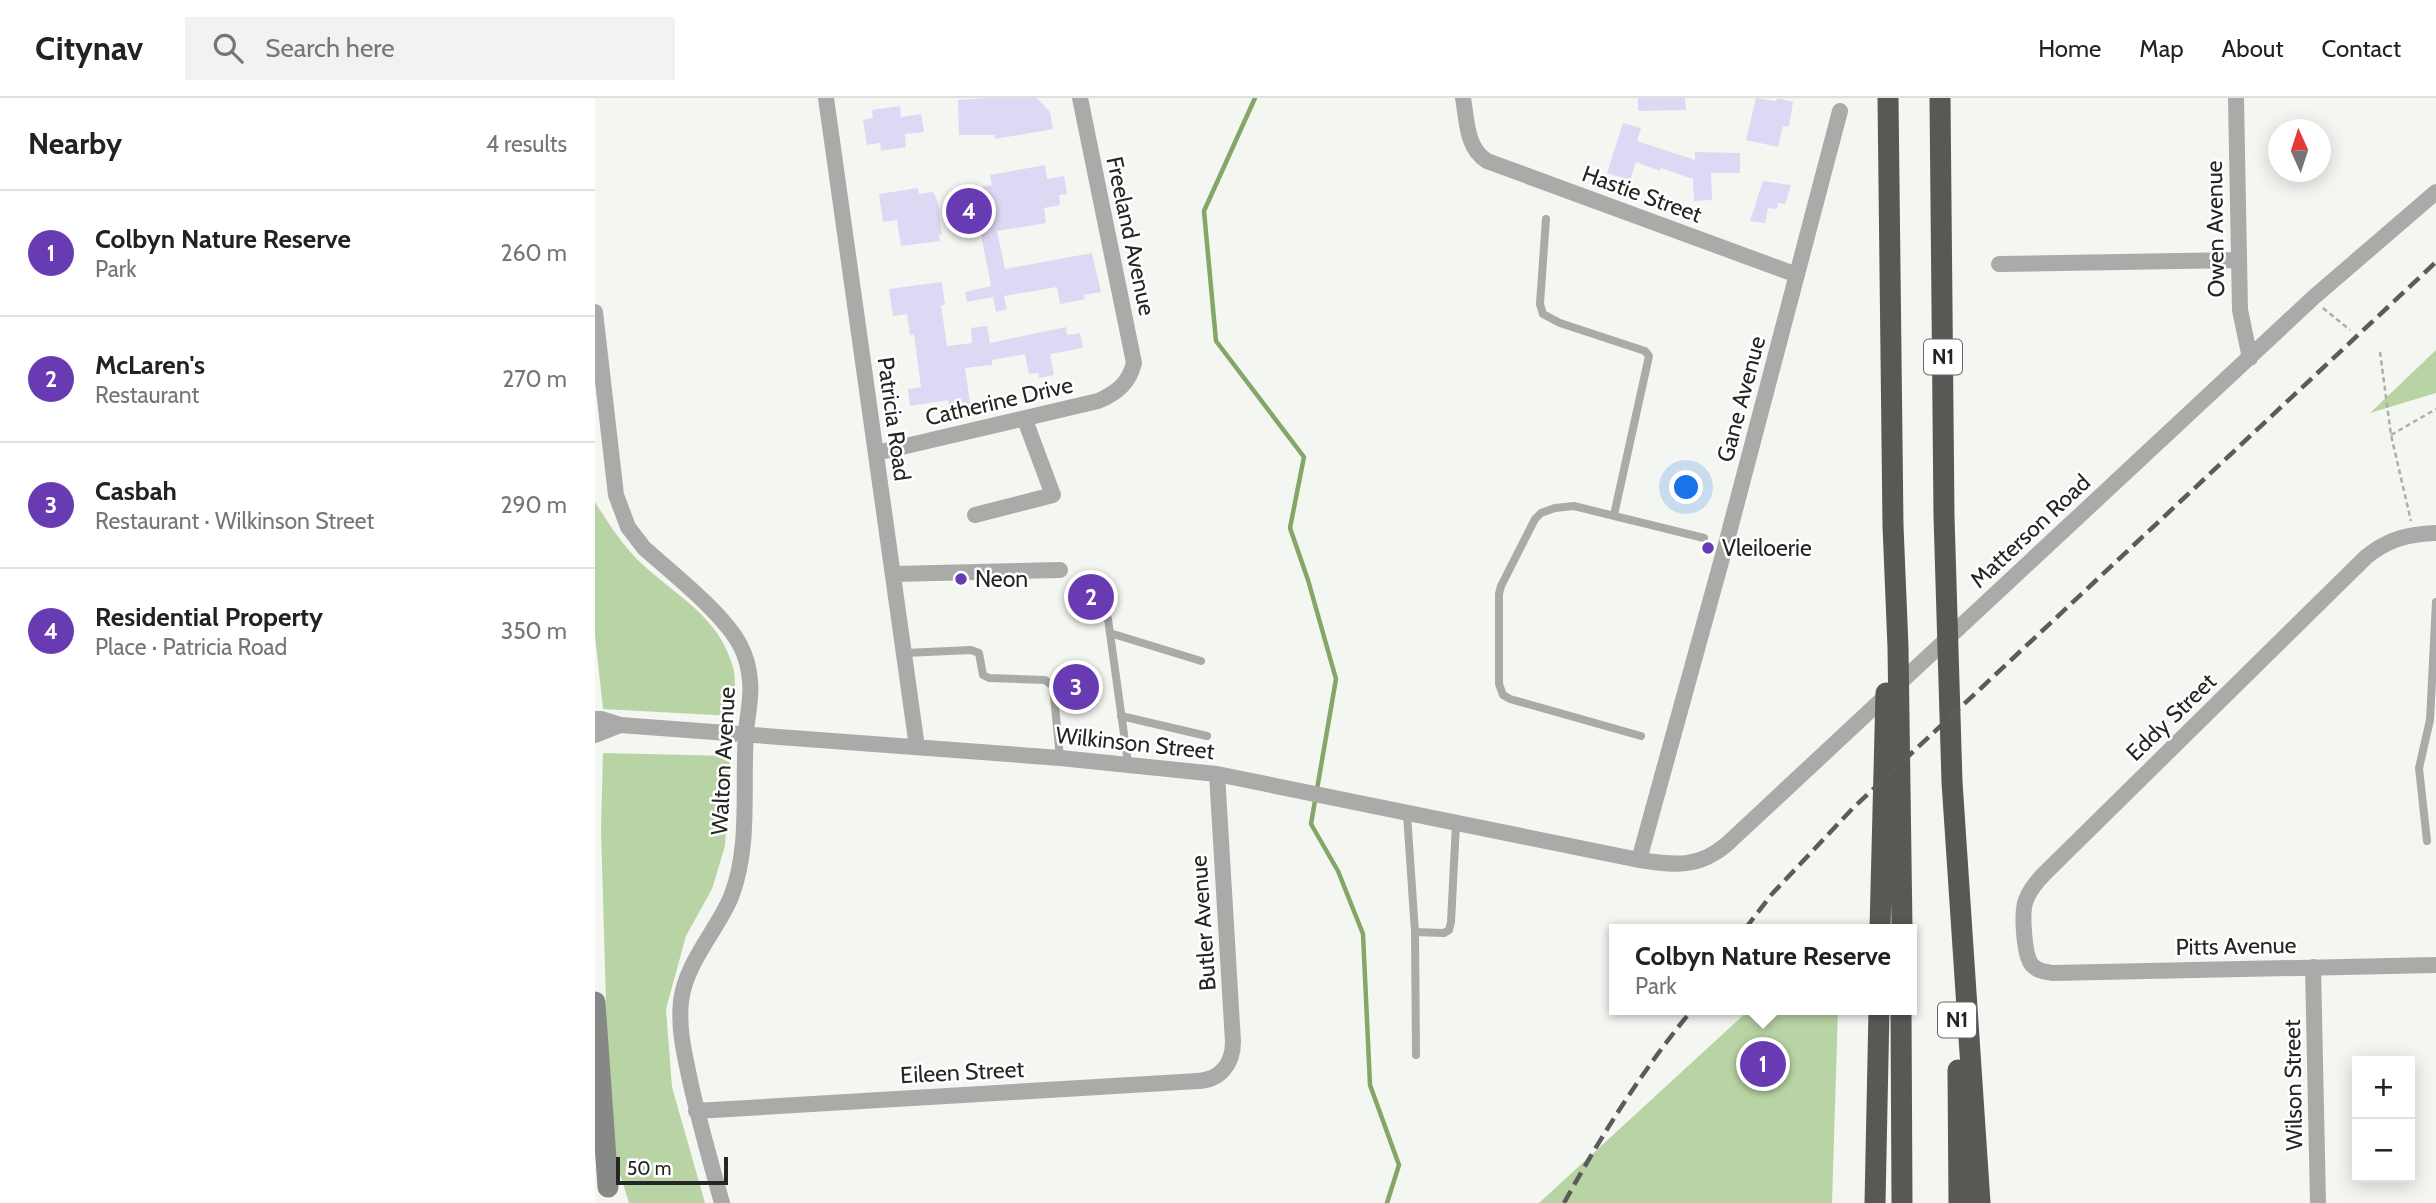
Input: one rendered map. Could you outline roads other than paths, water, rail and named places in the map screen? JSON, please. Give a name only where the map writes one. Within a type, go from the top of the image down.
[{"type":"highway","name":"N1","points":[[1888,98],[1893,651],[1902,825],[1902,924]]},
{"type":"highway","name":"N1","points":[[1940,98],[1946,617],[1954,837],[1959,1203]]},
{"type":"highway","points":[[1880,924],[1881,843],[1893,651]]},
{"type":"highway","points":[[1954,837],[1980,1203]]},
{"type":"highway","points":[[1875,1203],[1879,1015]]},
{"type":"highway","points":[[1901,1015],[1902,1203]]},
{"type":"street","name":"Patricia Road","points":[[826,98],[917,747]]},
{"type":"street","name":"Freeland Avenue","points":[[1080,98],[1134,363],[1126,382]]},
{"type":"street","name":"Hastie Street","points":[[1463,98],[1468,130],[1475,151],[1493,163],[1797,275]]},
{"type":"street","name":"Owen Avenue","points":[[2236,98],[2240,310],[2250,358]]},
{"type":"street","name":"Gane Avenue","points":[[1639,860],[1721,543],[1840,111]]},
{"type":"street","name":"Matterson Road","points":[[1639,860],[1680,865],[1700,860],[1721,850],[2314,298],[2436,192]]},
{"type":"street","points":[[1999,264],[2238,260]]},
{"type":"street","name":"Walton Avenue","points":[[595,312],[614,485],[620,512],[637,541],[725,622],[738,641],[750,678],[740,866],[718,924],[691,967],[681,1000],[679,1028],[696,1111],[722,1203]]},
{"type":"street","name":"Catherine Drive","points":[[876,453],[1098,401],[1115,394],[1126,382]]},
{"type":"street","points":[[975,515],[1053,495],[1024,420]]},
{"type":"street","name":"Eddy Street","points":[[2037,969],[2028,957],[2023,909],[2035,884],[2366,557],[2392,540],[2414,534],[2436,533]]},
{"type":"street","points":[[894,574],[1060,570]]},
{"type":"street","name":"Wilkinson Street","points":[[595,719],[620,725],[1060,758],[1217,774],[1639,860]]},
{"type":"street","name":"Wilkinson Street","points":[[595,735],[620,725]]},
{"type":"street","name":"Butler Avenue","points":[[1217,774],[1233,1042],[1232,1053],[1225,1068]]},
{"type":"street","name":"Pitts Avenue","points":[[2037,969],[2053,973],[2436,965]]},
{"type":"street","name":"Wilson Street","points":[[2313,967],[2318,1203]]},
{"type":"street","points":[[595,1002],[610,1195]]},
{"type":"street","name":"Eileen Street","points":[[696,1111],[1209,1080],[1225,1068]]},
{"type":"street","points":[[595,1148],[610,1195]]},
{"type":"lane","points":[[1546,219],[1540,304],[1543,314],[1560,323],[1645,351],[1649,356],[1614,515]]},
{"type":"lane","points":[[1641,736],[1503,695],[1499,687],[1501,586],[1535,519],[1541,513],[1569,506],[1704,538]]},
{"type":"lane","points":[[2427,841],[2419,768],[2430,720],[2436,602]]},
{"type":"lane","points":[[1108,619],[1128,764]]},
{"type":"lane","points":[[1110,633],[1201,661]]},
{"type":"lane","points":[[905,653],[971,650],[979,653],[983,675],[989,678],[1045,680],[1053,685],[1060,758]]},
{"type":"lane","points":[[1121,716],[1207,736]]},
{"type":"lane","points":[[1407,814],[1415,932],[1416,1055]]},
{"type":"lane","points":[[1415,932],[1444,933],[1449,930],[1456,824]]},
{"type":"waterway","points":[[1255,98],[1204,211],[1216,341],[1304,457],[1290,528],[1336,679],[1311,824],[1338,871],[1363,934],[1370,1085],[1399,1165],[1387,1203]]},
{"type":"railway","points":[[1749,924],[1772,894],[1853,808],[2436,262]]},
{"type":"railway","points":[[1564,1203],[1623,1104],[1688,1015]]},
{"type":"place","name":"Residential Property","points":[[969,211]]},
{"type":"place","name":"Vleiloerie","points":[[1708,548]]},
{"type":"place","name":"Neon","points":[[961,579]]},
{"type":"place","name":"McLaren's","points":[[1091,597]]},
{"type":"place","name":"Casbah","points":[[1076,687]]},
{"type":"place","name":"Colbyn Nature Reserve","points":[[1763,1064]]}]
